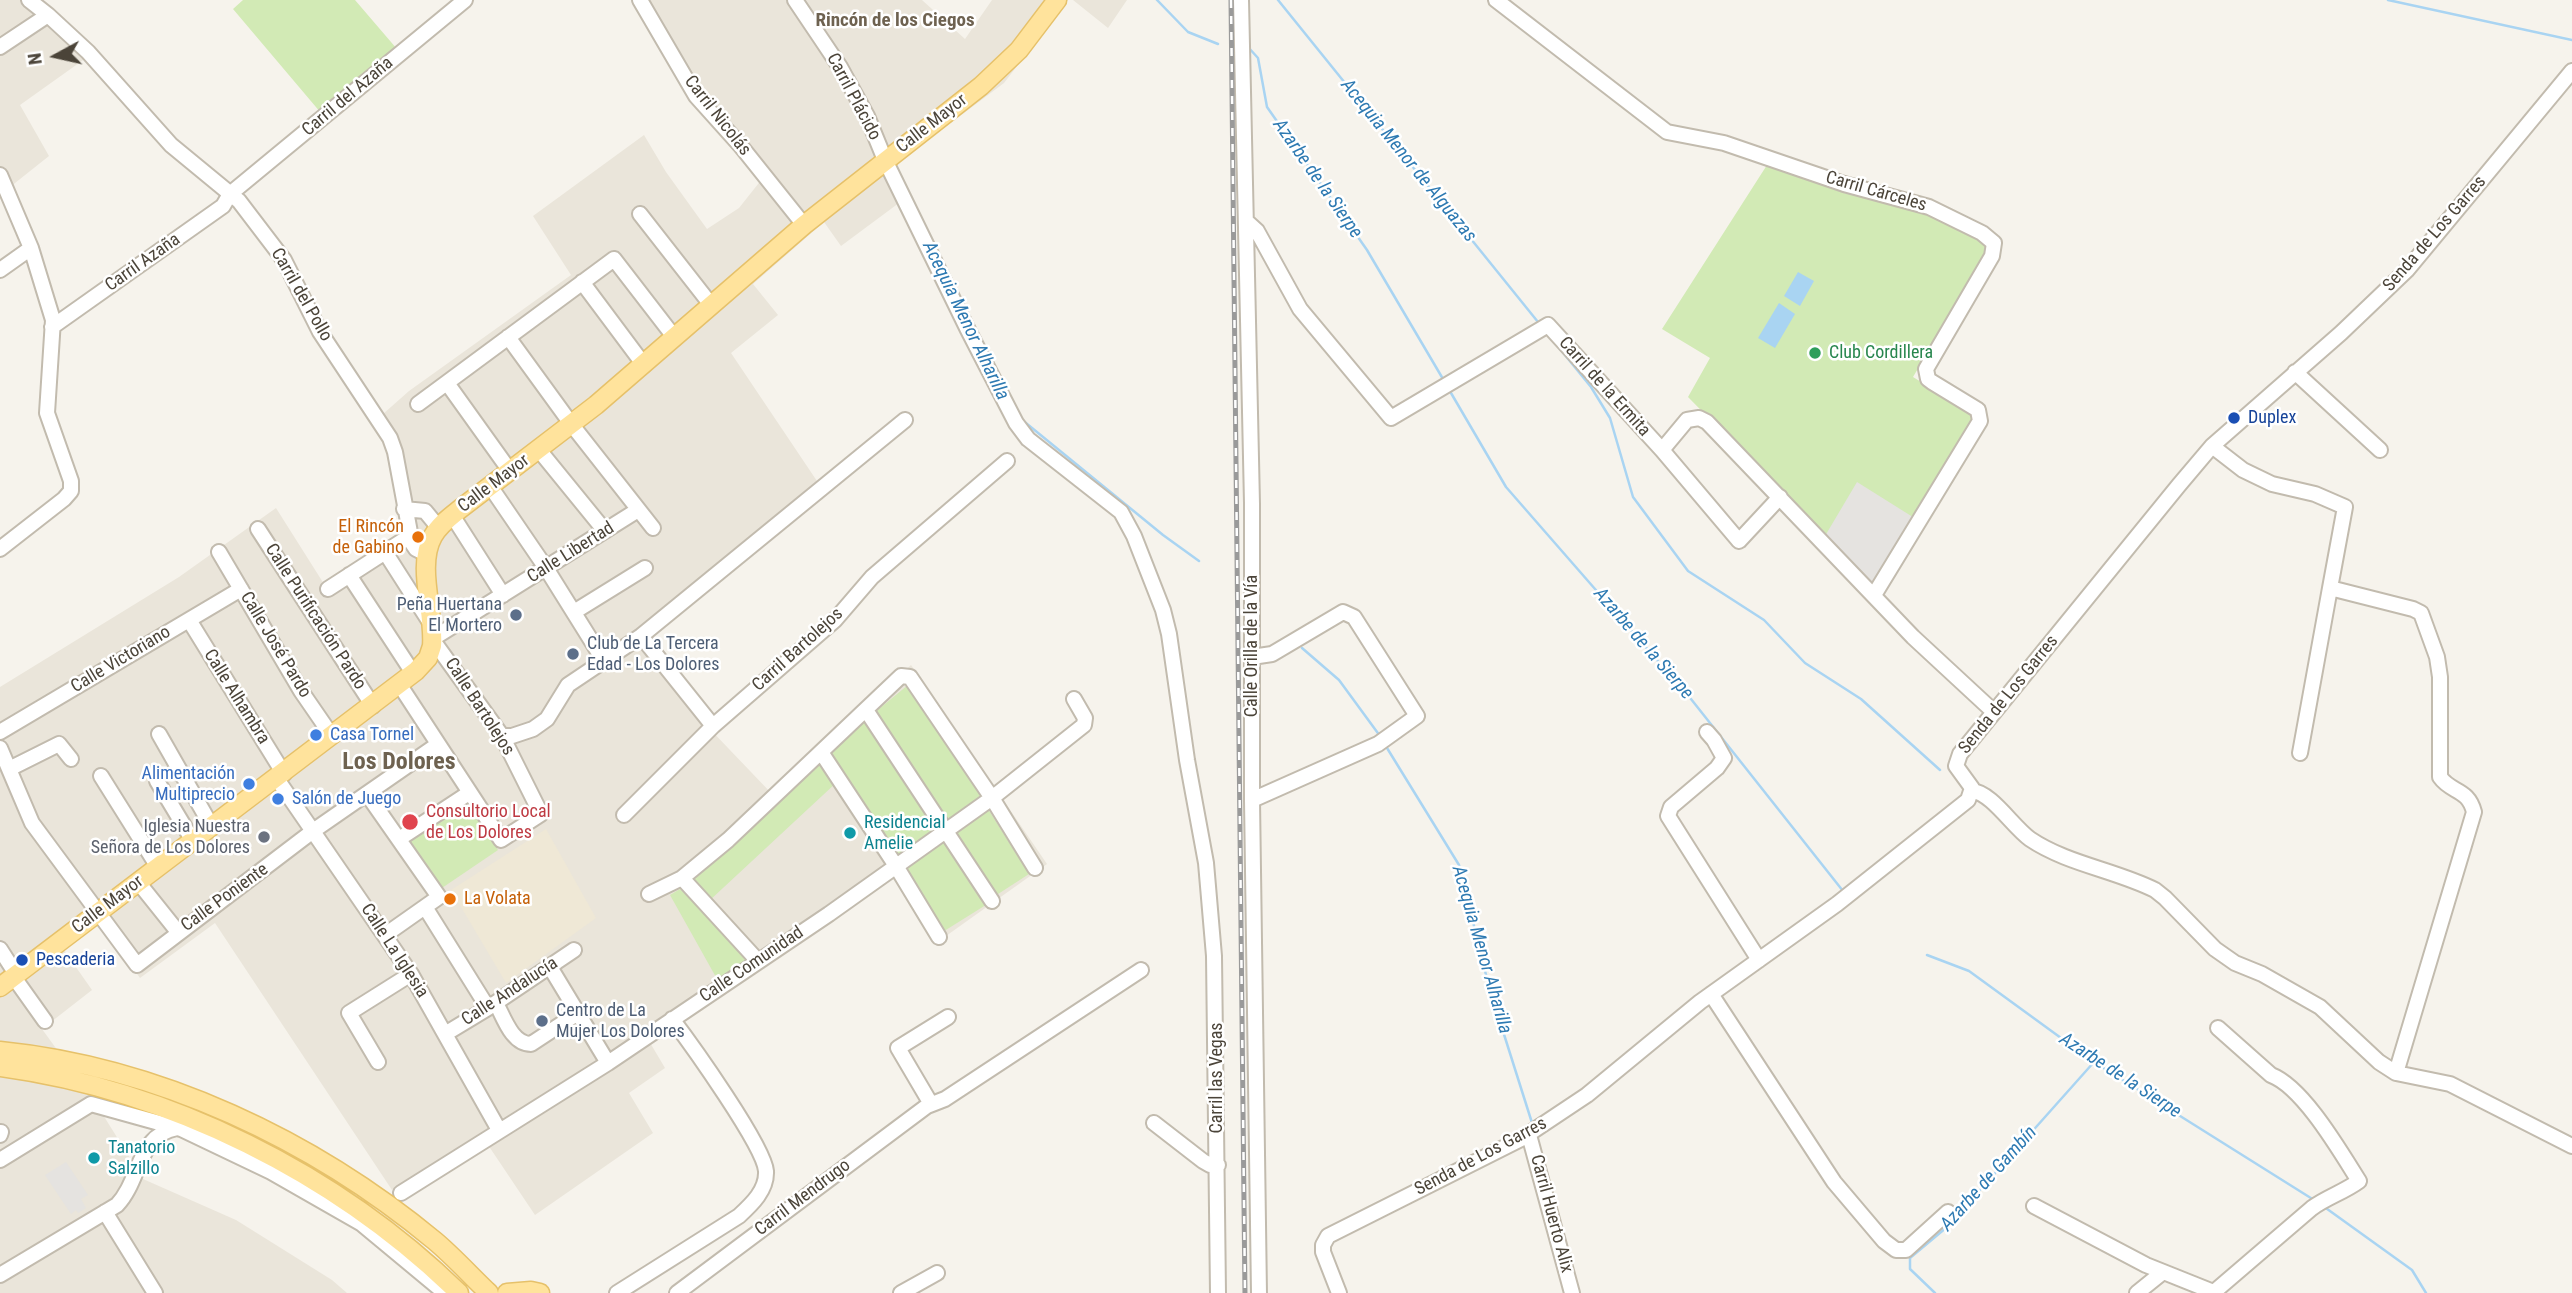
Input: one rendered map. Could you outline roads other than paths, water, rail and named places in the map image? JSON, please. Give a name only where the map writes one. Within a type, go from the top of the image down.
[{"type":"main road","name":"Calle Mayor","points":[[10,979],[406,679],[428,658],[432,632],[428,555],[433,537],[446,522],[572,425],[804,225],[991,77],[1027,39],[1058,0]]},
{"type":"main road","points":[[0,1051],[97,1068],[188,1096],[273,1135],[329,1166],[394,1209],[437,1243],[489,1293]]},
{"type":"main road","points":[[0,1067],[56,1077],[137,1100],[204,1125],[263,1152],[304,1175],[383,1228],[459,1293]]},
{"type":"main road","points":[[507,1293],[531,1290],[540,1293]]},
{"type":"street","name":"Carril del Pollo","points":[[29,0],[88,52],[171,145],[239,201],[284,260],[320,332],[382,422],[396,452],[410,536]]},
{"type":"street","name":"Carril del Azaña","points":[[230,194],[465,0]]},
{"type":"street","name":"Carril Nicolás","points":[[640,0],[696,96],[740,145],[804,225]]},
{"type":"street","name":"Carril Plácido","points":[[795,0],[840,67],[867,116],[885,160],[1016,423],[1028,439],[1111,502],[1121,512],[1134,536],[1163,610],[1169,634],[1187,760],[1206,863]]},
{"type":"street","name":"Calle Orilla de la Vía","points":[[1241,0],[1252,503],[1252,800],[1259,1293]]},
{"type":"street","name":"Carril Cárceles","points":[[1496,0],[1667,132],[1724,144],[1844,184],[1929,207],[1982,233],[1994,243],[1992,256],[1926,369],[1928,379],[1978,410],[1980,421],[1874,595]]},
{"type":"street","points":[[0,47],[48,15]]},
{"type":"street","name":"Senda de Los Garres","points":[[1339,1293],[1323,1252],[1328,1236],[1529,1135],[1587,1095],[1711,994],[1889,863],[1968,800],[1972,791],[1957,768],[1957,760],[2212,446],[2371,305],[2416,261],[2572,71]]},
{"type":"street","points":[[0,175],[32,248],[52,320],[47,413],[69,473],[71,491],[0,549]]},
{"type":"street","name":"Carril Azaña","points":[[52,327],[223,206],[230,194]]},
{"type":"street","points":[[640,215],[712,306]]},
{"type":"street","name":"Carril de la Ermita","points":[[1246,221],[1257,231],[1300,309],[1391,418],[1548,325],[1662,450],[1687,420],[1699,418],[1707,422],[1913,637],[1994,712]]},
{"type":"street","points":[[0,270],[32,248]]},
{"type":"street","points":[[418,404],[614,258],[675,338]]},
{"type":"street","points":[[582,282],[644,365]]},
{"type":"street","points":[[508,337],[572,425],[653,528]]},
{"type":"street","points":[[2295,372],[2380,450]]},
{"type":"street","points":[[447,383],[510,471]]},
{"type":"street","points":[[502,736],[512,736],[533,729],[547,719],[568,685],[641,636],[905,420]]},
{"type":"street","points":[[2212,446],[2242,470],[2272,484],[2315,494],[2345,507],[2300,753]]},
{"type":"street","points":[[539,450],[605,531]]},
{"type":"street","points":[[1662,450],[1739,541],[1780,497]]},
{"type":"street","name":"Carril Bartolejos","points":[[624,816],[713,726],[835,620],[872,577],[1007,461]]},
{"type":"street","points":[[490,486],[546,568],[604,661]]},
{"type":"street","points":[[404,509],[425,511],[446,522],[503,595]]},
{"type":"street","name":"Calle Libertad","points":[[432,632],[503,595],[638,510]]},
{"type":"street","name":"Calle Purificación Pardo","points":[[257,529],[373,706]]},
{"type":"street","points":[[328,589],[410,536],[416,549],[428,555]]},
{"type":"street","name":"Calle José Pardo","points":[[219,552],[301,691],[332,736]]},
{"type":"street","name":"Calle Bartolejos","points":[[384,552],[432,632],[502,736],[541,814],[501,840],[469,793]]},
{"type":"street","points":[[574,612],[645,568]]},
{"type":"street","points":[[349,575],[406,679],[437,745],[469,793],[398,839]]},
{"type":"street","points":[[2330,588],[2413,609],[2421,614],[2437,657],[2440,677],[2440,777],[2446,785],[2465,794],[2474,812],[2396,1073]]},
{"type":"street","name":"Calle Victoriano","points":[[0,732],[241,589]]},
{"type":"street","points":[[1252,657],[1266,656],[1280,650],[1343,612],[1354,617],[1417,716],[1378,744],[1252,800]]},
{"type":"street","name":"Calle Alhambra","points":[[189,620],[280,776]]},
{"type":"street","points":[[641,636],[713,726]]},
{"type":"street","points":[[649,894],[682,878],[728,840],[901,676],[910,677],[992,798],[1035,868]]},
{"type":"street","name":"Calle Comunidad","points":[[401,1193],[608,1063],[992,798],[1084,725],[1085,718],[1074,699]]},
{"type":"street","points":[[866,710],[992,901]]},
{"type":"street","points":[[1707,732],[1724,758],[1717,768],[1671,807],[1668,816],[1759,960]]},
{"type":"street","points":[[159,734],[212,827]]},
{"type":"street","points":[[9,769],[59,744],[71,759]]},
{"type":"street","name":"Calle Poniente","points":[[98,912],[137,965],[313,831],[437,745]]},
{"type":"street","points":[[0,748],[32,823],[98,912]]},
{"type":"street","points":[[821,752],[939,937]]},
{"type":"street","points":[[101,776],[158,867]]},
{"type":"street","name":"Calle La Iglesia","points":[[280,776],[313,831],[411,974],[499,1130]]},
{"type":"street","points":[[157,781],[193,841]]},
{"type":"street","points":[[1972,791],[1984,795],[2011,824],[2036,843],[2155,890],[2216,949],[2319,1007],[2379,1062],[2396,1073],[2450,1084],[2572,1146]]},
{"type":"street","points":[[367,794],[439,897],[385,934]]},
{"type":"street","name":"Carril las Vegas","points":[[1206,863],[1215,984],[1217,1293]]},
{"type":"street","points":[[682,878],[758,961]]},
{"type":"street","points":[[138,882],[178,932]]},
{"type":"street","points":[[425,907],[517,1040],[526,1045],[531,1044],[578,1013]]},
{"type":"street","points":[[0,949],[10,979],[45,1021]]},
{"type":"street","name":"Calle Andalucía","points":[[445,1034],[492,1006],[574,950]]},
{"type":"street","points":[[550,967],[608,1063]]},
{"type":"street","name":"Carril Mendrugo","points":[[677,1293],[931,1104],[945,1099],[1141,970]]},
{"type":"street","points":[[378,1062],[349,1013],[411,974]]},
{"type":"street","points":[[1711,994],[1835,1182],[1884,1241],[1896,1250],[1906,1250],[1948,1212]]},
{"type":"street","points":[[931,1104],[898,1048],[948,1017]]},
{"type":"street","points":[[617,1293],[739,1216],[755,1201],[766,1171],[755,1143],[672,1018]]},
{"type":"street","points":[[2034,1206],[2163,1272],[2215,1292],[2312,1208],[2359,1181],[2326,1129],[2301,1100],[2280,1078],[2271,1075],[2218,1028]]},
{"type":"street","points":[[0,1160],[90,1104],[177,1128],[271,1172],[362,1224],[445,1293]]},
{"type":"street","points":[[132,1115],[143,1130],[147,1146]]},
{"type":"street","points":[[1154,1123],[1203,1161],[1218,1165]]},
{"type":"street","points":[[0,1275],[117,1205],[127,1193],[153,1138],[177,1128]]},
{"type":"street","name":"Carril Huerto Alix","points":[[1529,1135],[1573,1293]]},
{"type":"street","points":[[105,1212],[155,1293]]},
{"type":"street","points":[[718,1230],[733,1252]]},
{"type":"street","points":[[2137,1293],[2163,1272]]},
{"type":"street","points":[[901,1293],[937,1273]]},
{"type":"water","points":[[1798,272],[1814,281],[1800,306],[1784,296]]},
{"type":"water","points":[[1779,303],[1795,314],[1775,348],[1758,338]]},
{"type":"waterway","name":"Azarbe de la Sierpe","points":[[1157,0],[1188,32],[1218,44]]},
{"type":"waterway","name":"Acequia Menor de Alguazas","points":[[1278,0],[1538,322]]},
{"type":"waterway","points":[[2388,0],[2572,40]]},
{"type":"waterway","name":"Azarbe de la Sierpe","points":[[1248,47],[1258,58],[1267,107],[1367,250],[1443,379]]},
{"type":"waterway","name":"Acequia Menor de Alguazas","points":[[1556,344],[1591,387],[1610,418],[1633,497],[1688,571],[1764,620],[1805,663],[1861,699],[1940,770]]},
{"type":"waterway","name":"Azarbe de la Sierpe","points":[[1451,393],[1506,487],[1691,699],[1843,891]]},
{"type":"waterway","name":"Acequia Menor Alharilla","points":[[1021,419],[1163,535],[1199,561]]},
{"type":"waterway","name":"Acequia Menor Alharilla","points":[[1302,648],[1339,680],[1380,736]]},
{"type":"waterway","name":"Acequia Menor Alharilla","points":[[1387,748],[1459,865],[1489,987],[1533,1126]]},
{"type":"waterway","name":"Azarbe de la Sierpe","points":[[1927,955],[1969,971],[2094,1062],[2314,1200]]},
{"type":"waterway","name":"Azarbe de Gambín","points":[[1935,1293],[1910,1269],[1910,1258],[1947,1227],[2094,1062]]},
{"type":"waterway","name":"Azarbe de la Sierpe","points":[[2323,1206],[2412,1270],[2426,1293]]},
{"type":"railway","points":[[1231,0],[1245,1293]]},
{"type":"place","name":"Club Cordillera","points":[[1815,353]]},
{"type":"place","name":"Duplex","points":[[2234,418]]},
{"type":"place","name":"El Rincón de Gabino","points":[[418,537]]},
{"type":"place","name":"Peña Huertana El Mortero","points":[[516,615]]},
{"type":"place","name":"Club de La Tercera Edad - Los Dolores","points":[[573,654]]},
{"type":"place","name":"Casa Tornel","points":[[316,735]]},
{"type":"place","name":"Alimentación Multiprecio","points":[[249,784]]},
{"type":"place","name":"Salón de Juego","points":[[278,799]]},
{"type":"place","name":"Consultorio Local de Los Dolores","points":[[410,822]]},
{"type":"place","name":"Residencial Amelie","points":[[850,833]]},
{"type":"place","name":"Iglesia Nuestra Señora de Los Dolores","points":[[264,837]]},
{"type":"place","name":"La Volata","points":[[450,899]]},
{"type":"place","name":"Pescaderia","points":[[22,960]]},
{"type":"place","name":"Centro de La Mujer Los Dolores","points":[[542,1021]]},
{"type":"place","name":"Tanatorio Salzillo","points":[[94,1158]]},
{"type":"district","name":"Rincón de los Ciegos","points":[[895,21]]},
{"type":"district","name":"Los Dolores","points":[[399,763]]}]
